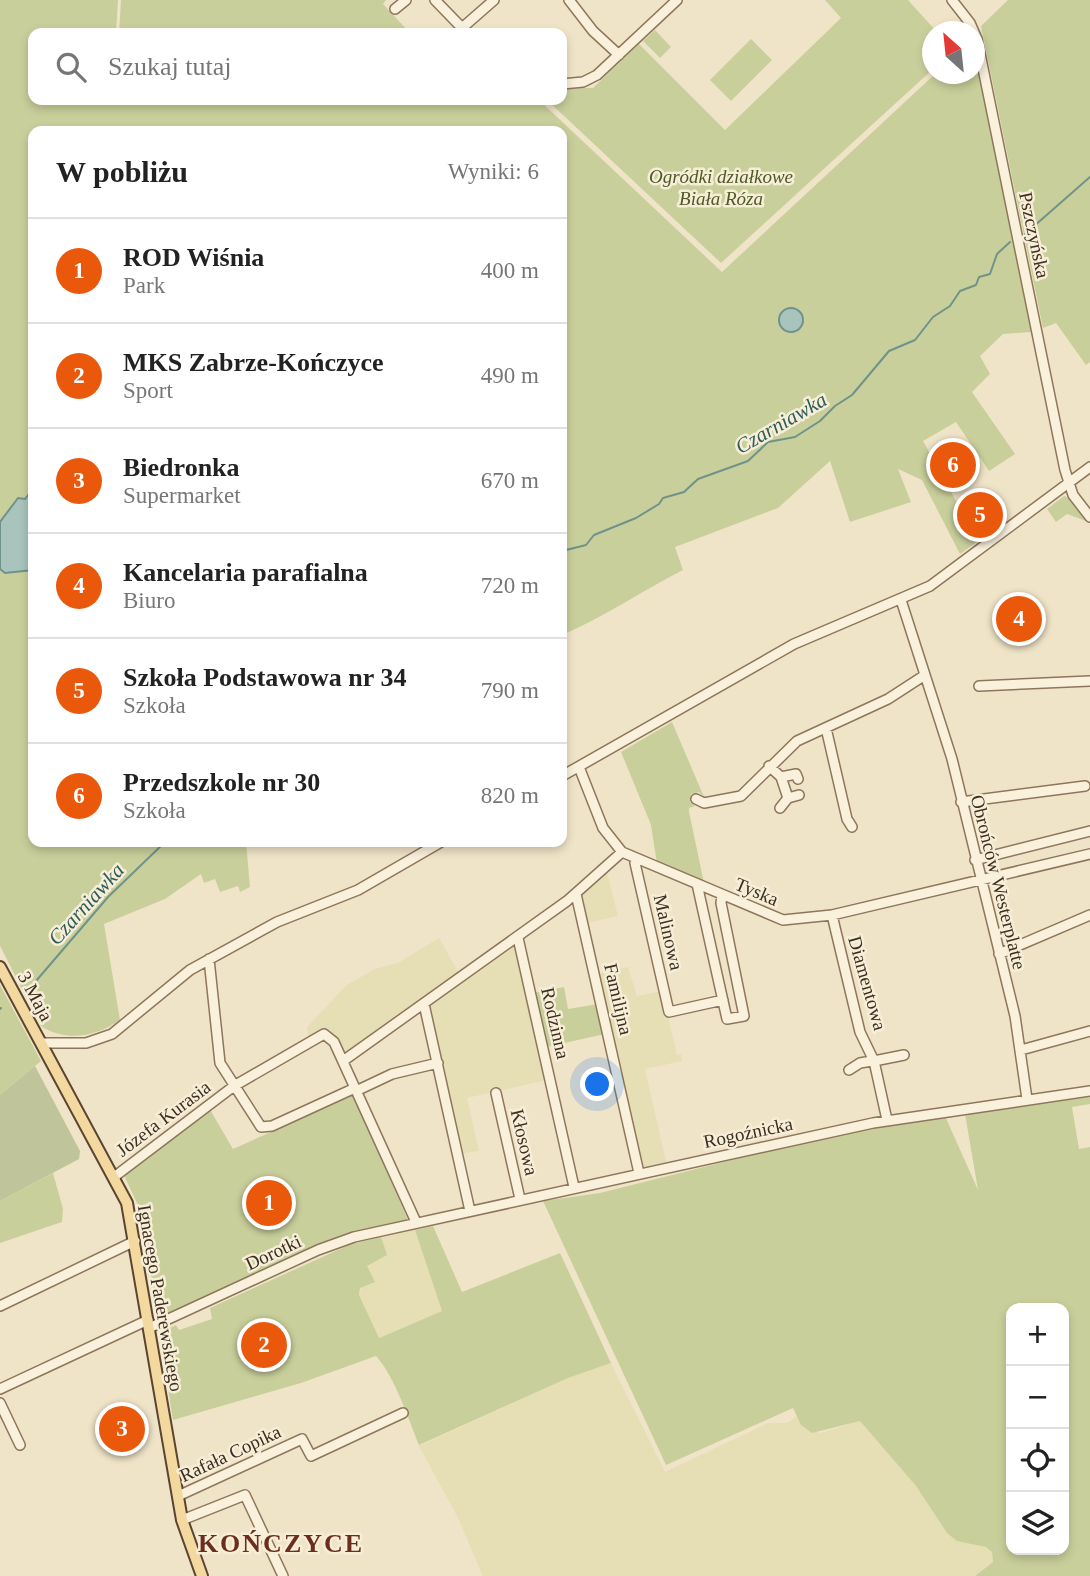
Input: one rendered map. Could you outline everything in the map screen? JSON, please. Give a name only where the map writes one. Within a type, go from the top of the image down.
[{"type":"main road","name":"3 Maja","points":[[0,967],[41,1042]]},
{"type":"main road","name":"Ignacego Paderewskiego","points":[[41,1042],[127,1203],[182,1520],[202,1576]]},
{"type":"street","points":[[395,9],[405,0]]},
{"type":"street","points":[[435,0],[461,28]]},
{"type":"street","points":[[467,28],[494,0]]},
{"type":"street","points":[[569,0],[593,31],[619,55]]},
{"type":"street","points":[[567,83],[592,78],[677,0]]},
{"type":"street","name":"Pszczyńska","points":[[952,0],[970,23],[978,43],[1068,483]]},
{"type":"street","points":[[567,773],[794,644],[901,600],[938,581],[1090,467]]},
{"type":"street","points":[[1068,483],[1090,517]]},
{"type":"street","name":"Obrońców Westerplatte","points":[[901,600],[947,740],[1021,1050],[1027,1099]]},
{"type":"street","points":[[696,799],[704,803],[741,796],[797,741],[888,699],[925,675]]},
{"type":"street","points":[[979,686],[1090,681]]},
{"type":"street","points":[[826,728],[847,819],[852,827]]},
{"type":"street","points":[[769,766],[781,777],[788,798]]},
{"type":"street","name":"Tyska","points":[[579,767],[603,828],[622,852],[783,920],[832,915],[1090,854]]},
{"type":"street","points":[[781,777],[796,774],[798,779]]},
{"type":"street","points":[[961,802],[1085,786]]},
{"type":"street","points":[[780,808],[788,798],[799,795]]},
{"type":"street","points":[[975,860],[1090,831]]},
{"type":"street","points":[[41,1042],[86,1043],[113,1034],[169,984],[209,959],[277,922],[358,890],[432,847]]},
{"type":"street","points":[[416,1222],[343,1061],[518,938],[576,894],[622,852]]},
{"type":"street","name":"Malinowa","points":[[637,859],[635,863],[669,1012],[723,1000]]},
{"type":"street","points":[[697,884],[727,1019],[744,1016],[721,903],[722,895]]},
{"type":"street","name":"Familijna","points":[[576,894],[639,1173]]},
{"type":"street","name":"Diamentowa","points":[[832,915],[860,1031],[873,1061],[887,1120]]},
{"type":"street","points":[[999,954],[1090,915]]},
{"type":"street","name":"Rodzinna","points":[[518,938],[574,1187]]},
{"type":"street","points":[[209,959],[220,1063],[256,1123],[266,1128],[392,1074],[438,1063]]},
{"type":"street","points":[[424,1004],[470,1211]]},
{"type":"street","points":[[1021,1050],[1090,1031]]},
{"type":"street","name":"Józefa Kurasia","points":[[114,1177],[233,1086],[324,1034],[331,1038],[343,1061]]},
{"type":"street","name":"Diamentowa","points":[[849,1070],[860,1063],[904,1055]]},
{"type":"street","name":"Rogoźnicka","points":[[416,1222],[887,1120],[1090,1091]]},
{"type":"street","name":"Kłosowa","points":[[496,1093],[520,1199]]},
{"type":"street","name":"Dorotki","points":[[0,1389],[322,1248],[416,1222]]},
{"type":"street","points":[[0,1306],[135,1241]]},
{"type":"street","points":[[0,1403],[20,1445]]},
{"type":"street","name":"Rafała Copika","points":[[178,1496],[302,1439],[311,1456],[403,1413]]},
{"type":"street","points":[[182,1520],[245,1495],[282,1576]]},
{"type":"shaded area","points":[[607,872],[618,916],[587,923],[582,895]]},
{"type":"shaded area","points":[[439,938],[460,975],[348,1054],[342,1051],[330,1030],[323,1029],[308,1037],[307,1027],[348,984],[375,969],[398,963]]},
{"type":"shaded area","points":[[515,942],[547,1080],[467,1098],[479,1151],[461,1154],[430,1004]]},
{"type":"shaded area","points":[[628,967],[637,996],[662,991],[677,1055],[681,1054],[682,1061],[645,1069],[666,1162],[643,1167],[597,974]]},
{"type":"shaded area","points":[[415,1230],[442,1311],[378,1338],[359,1295],[367,1266],[386,1255],[381,1237]]},
{"type":"shaded area","points":[[611,1363],[665,1472],[768,1423],[787,1423],[797,1416],[801,1425],[820,1433],[860,1421],[916,1486],[947,1533],[986,1547],[992,1552],[993,1562],[975,1576],[483,1576],[458,1518],[419,1446],[568,1378]]},
{"type":"green space","points":[[0,0],[118,0],[116,28],[28,28],[28,105],[544,105],[567,126],[28,126],[28,847],[246,847],[250,887],[240,892],[238,886],[220,892],[215,879],[204,883],[201,874],[165,899],[104,924],[120,1020],[102,1030],[71,1036],[41,1026],[0,946]]},
{"type":"green space","points":[[121,0],[386,0],[383,4],[405,28],[119,28]]},
{"type":"green space","name":"Ogródki działkowe Biała Róza","points":[[825,0],[908,0],[927,21],[922,21],[922,79],[721,263],[552,105],[567,105],[567,88],[593,88],[639,44],[725,130],[841,18]]},
{"type":"green space","points":[[1008,0],[1090,0],[1090,362],[1086,365],[1056,323],[1043,328],[985,45],[985,22]]},
{"type":"green space","points":[[655,30],[671,47],[660,58],[643,41]]},
{"type":"green space","points":[[751,39],[772,60],[731,101],[710,80]]},
{"type":"green space","points":[[924,84],[981,84],[1031,332],[1003,334],[980,356],[990,374],[972,392],[1015,454],[989,471],[956,422],[923,441],[978,541],[960,554],[922,480],[898,469],[911,502],[850,522],[830,461],[778,508],[675,547],[683,570],[567,633],[567,126],[722,272]]},
{"type":"green space","points":[[1064,496],[1086,521],[1067,514],[1056,522],[1047,509]]},
{"type":"green space","points":[[672,722],[704,797],[699,792],[691,794],[690,802],[695,806],[689,808],[689,812],[704,883],[657,864],[651,825],[621,752]]},
{"type":"green space","points":[[0,985],[41,1061],[0,1095]]},
{"type":"green space","points":[[564,987],[568,1009],[598,1004],[605,1034],[546,1047],[534,993]]},
{"type":"green space","points":[[35,1066],[80,1151],[79,1159],[0,1201],[0,1095]]},
{"type":"green space","points":[[353,1095],[408,1220],[321,1244],[157,1320],[143,1216],[122,1171],[209,1108],[233,1149]]},
{"type":"green space","points":[[1090,1097],[1090,1104],[1072,1107],[1079,1149],[1090,1147],[1090,1576],[975,1576],[993,1562],[992,1552],[986,1547],[957,1541],[947,1533],[916,1486],[860,1421],[812,1433],[801,1425],[793,1408],[666,1465],[543,1201],[600,1193],[836,1134],[945,1116],[978,1190],[965,1114]]},
{"type":"green space","points":[[53,1173],[63,1209],[62,1222],[0,1243],[0,1201]]},
{"type":"green space","points":[[433,1226],[462,1292],[560,1253],[611,1363],[568,1378],[419,1445],[395,1386],[376,1356],[301,1383],[173,1420],[159,1333],[176,1325],[179,1330],[212,1319],[210,1308],[351,1244],[381,1237],[387,1255],[367,1266],[375,1282],[360,1288],[359,1295],[379,1338],[442,1311],[415,1230]]},
{"type":"water","points":[[791,308],[800,311],[803,320],[800,329],[791,332],[782,329],[779,320],[782,311]]},
{"type":"water","points":[[28,495],[28,571],[5,573],[0,569],[0,522],[18,498],[25,499]]},
{"type":"waterway","name":"Czarniawka","points":[[1025,234],[1090,177]]},
{"type":"waterway","name":"Czarniawka","points":[[567,550],[586,545],[594,535],[636,518],[659,504],[663,498],[684,492],[698,479],[748,461],[768,442],[795,437],[820,421],[835,406],[852,395],[889,351],[915,340],[933,317],[950,306],[960,291],[976,285],[979,277],[990,274],[997,254],[1010,242]]},
{"type":"waterway","name":"Czarniawka","points":[[30,988],[108,897],[160,847]]},
{"type":"place","name":"Przedszkole nr 30","points":[[953,465]]},
{"type":"place","name":"Szkoła Podstawowa nr 34","points":[[980,515]]},
{"type":"place","name":"Kancelaria parafialna","points":[[1019,619]]},
{"type":"place","name":"ROD Wiśnia","points":[[269,1203]]},
{"type":"place","name":"MKS Zabrze-Kończyce","points":[[264,1345]]},
{"type":"place","name":"Biedronka","points":[[122,1429]]},
{"type":"district","name":"KOŃCZYCE","points":[[281,1543]]}]
